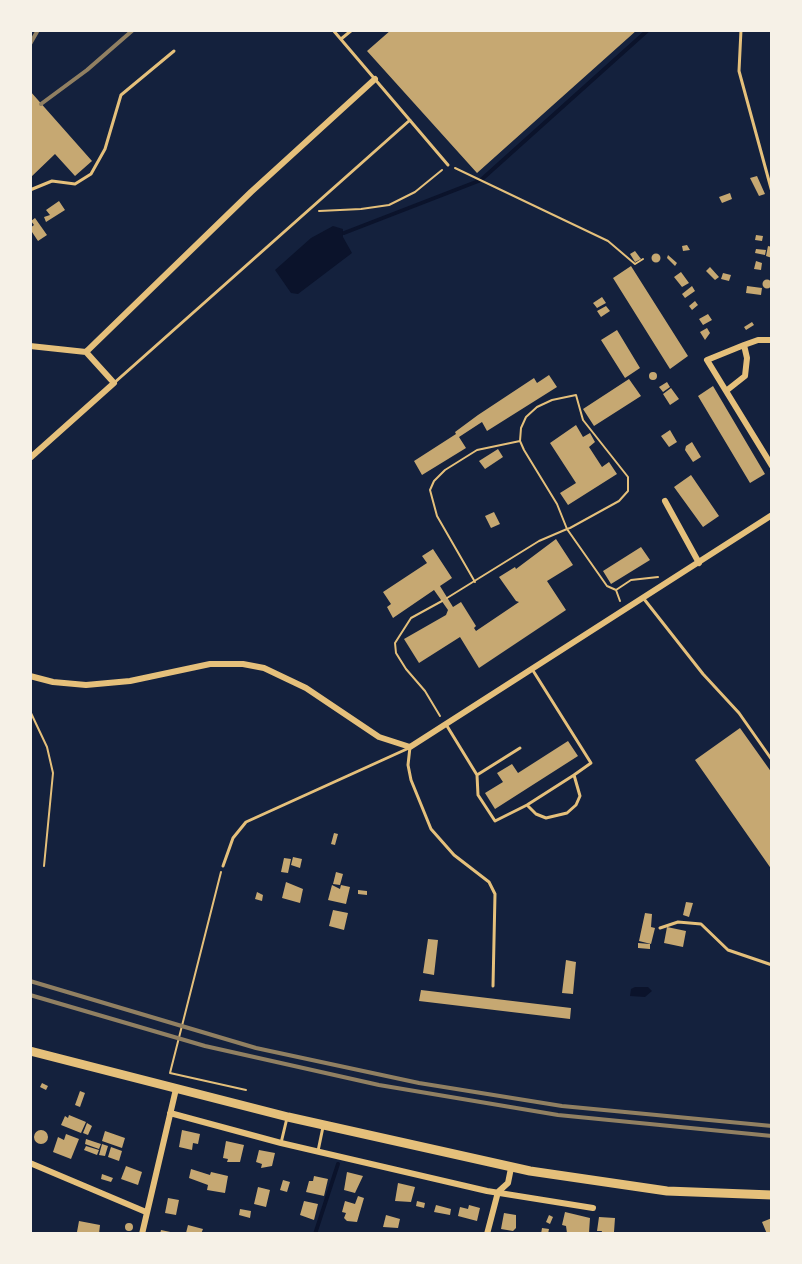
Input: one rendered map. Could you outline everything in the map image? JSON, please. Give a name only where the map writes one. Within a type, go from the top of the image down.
[{"type":"highway","points":[[30,1051],[288,1117],[511,1168],[667,1191],[772,1195]]},
{"type":"street","points":[[86,352],[251,192],[375,79]]},
{"type":"street","points":[[772,340],[758,340],[707,360],[772,466]]},
{"type":"street","points":[[726,391],[745,376],[747,358],[744,345]]},
{"type":"street","points":[[30,346],[86,352],[114,383],[30,458]]},
{"type":"street","points":[[665,501],[699,562]]},
{"type":"street","points":[[30,676],[53,682],[86,685],[130,681],[210,664],[243,664],[264,668],[306,688],[379,737],[411,747],[772,516]]},
{"type":"street","points":[[142,1234],[176,1089]]},
{"type":"street","points":[[170,1113],[281,1143],[498,1192],[593,1208]]},
{"type":"street","points":[[30,1163],[146,1212]]},
{"type":"street","points":[[487,1234],[498,1192],[508,1183],[511,1168]]},
{"type":"lane","points":[[333,30],[448,165]]},
{"type":"lane","points":[[341,39],[352,30]]},
{"type":"lane","points":[[741,30],[739,71],[772,192]]},
{"type":"lane","points":[[30,190],[52,181],[75,184],[91,174],[105,149],[122,95],[174,51]]},
{"type":"lane","points":[[114,383],[410,120]]},
{"type":"lane","points":[[644,599],[703,674],[739,713],[772,760]]},
{"type":"lane","points":[[447,726],[477,775],[478,795],[495,821],[528,805],[591,763],[532,669]]},
{"type":"lane","points":[[223,866],[233,838],[246,822],[411,747]]},
{"type":"lane","points":[[411,747],[408,765],[411,780],[431,829],[454,855],[489,882],[495,894],[493,986]]},
{"type":"lane","points":[[477,775],[520,748]]},
{"type":"lane","points":[[528,805],[536,814],[546,818],[567,813],[576,805],[580,796],[574,774]]},
{"type":"lane","points":[[660,928],[678,922],[701,924],[728,950],[772,965]]},
{"type":"lane","points":[[281,1143],[288,1117]]},
{"type":"lane","points":[[318,1151],[324,1125]]},
{"type":"path","points":[[317,211],[388,205],[415,192],[448,165],[608,241],[635,264],[643,259]]},
{"type":"path","points":[[447,598],[539,541],[567,529],[619,501],[628,491],[628,477],[583,420],[576,395],[552,400],[537,407],[526,417],[521,428],[520,441],[536,473],[557,504],[567,529],[607,586],[616,590],[631,580],[645,577],[675,578]]},
{"type":"path","points":[[475,582],[437,516],[430,490],[434,481],[445,470],[477,450],[520,441]]},
{"type":"path","points":[[442,601],[411,618],[395,643],[396,653],[406,669],[425,692],[447,726]]},
{"type":"path","points":[[30,711],[47,747],[53,774],[44,866]]},
{"type":"path","points":[[223,866],[170,1073],[246,1090]]},
{"type":"water","points":[[333,226],[343,229],[343,237],[352,253],[298,294],[291,293],[275,270],[311,238]]},
{"type":"water","points":[[648,987],[652,991],[645,997],[630,996],[631,989]]},
{"type":"building","points":[[391,30],[637,30],[477,173],[367,51]]},
{"type":"building","points":[[30,91],[92,161],[75,176],[55,154],[30,178]]},
{"type":"building","points":[[757,176],[765,194],[759,196],[750,178]]},
{"type":"building","points":[[730,193],[732,199],[722,203],[719,197]]},
{"type":"building","points":[[59,201],[65,210],[46,222],[44,217],[50,215],[46,210]]},
{"type":"building","points":[[35,218],[47,235],[38,241],[32,232],[30,234],[30,228],[34,225],[31,221]]},
{"type":"building","points":[[756,235],[763,236],[762,241],[755,240]]},
{"type":"building","points":[[687,245],[690,250],[683,251],[682,246]]},
{"type":"building","points":[[768,246],[772,247],[772,258],[766,256]]},
{"type":"building","points":[[756,249],[766,250],[765,255],[755,253]]},
{"type":"building","points":[[635,251],[641,259],[635,262],[630,254]]},
{"type":"building","points":[[656,253],[661,258],[656,263],[651,258]]},
{"type":"building","points":[[668,255],[677,263],[675,266],[667,258]]},
{"type":"building","points":[[756,261],[762,263],[761,270],[754,269]]},
{"type":"building","points":[[631,266],[688,356],[670,369],[613,278]]},
{"type":"building","points":[[710,267],[719,277],[715,280],[706,271]]},
{"type":"building","points":[[681,272],[689,283],[682,287],[674,277]]},
{"type":"building","points":[[723,273],[731,275],[729,281],[721,279]]},
{"type":"building","points":[[767,279],[772,284],[767,289],[762,284]]},
{"type":"building","points":[[692,286],[695,291],[685,298],[682,294]]},
{"type":"building","points":[[747,286],[762,288],[761,295],[746,293]]},
{"type":"building","points":[[602,297],[606,303],[597,308],[593,303]]},
{"type":"building","points":[[695,301],[698,305],[692,310],[689,306]]},
{"type":"building","points":[[606,306],[610,311],[601,317],[597,311]]},
{"type":"building","points":[[708,314],[712,320],[703,325],[699,319]]},
{"type":"building","points":[[752,322],[754,325],[746,330],[744,327]]},
{"type":"building","points":[[707,328],[710,333],[705,340],[700,332]]},
{"type":"building","points":[[617,330],[640,368],[625,378],[601,340]]},
{"type":"building","points":[[653,372],[657,376],[653,380],[649,376]]},
{"type":"building","points":[[549,375],[557,387],[487,431],[482,422],[459,437],[466,448],[422,475],[414,461],[534,378],[537,383]]},
{"type":"building","points":[[629,379],[641,396],[594,426],[583,409]]},
{"type":"building","points":[[667,382],[670,387],[663,392],[659,387]]},
{"type":"building","points":[[713,386],[765,474],[750,483],[698,396]]},
{"type":"building","points":[[671,388],[679,399],[670,405],[663,394]]},
{"type":"building","points":[[576,425],[583,437],[590,433],[595,442],[589,447],[602,467],[609,462],[617,474],[568,505],[560,493],[576,483],[550,443]]},
{"type":"building","points":[[670,430],[677,442],[669,447],[661,436]]},
{"type":"building","points":[[692,442],[701,457],[693,462],[685,450],[686,446]]},
{"type":"building","points":[[498,449],[503,457],[485,469],[479,461]]},
{"type":"building","points":[[691,475],[719,516],[703,527],[674,487]]},
{"type":"building","points":[[494,512],[500,524],[491,528],[485,516]]},
{"type":"building","points":[[556,539],[573,565],[547,581],[566,610],[479,668],[460,637],[419,663],[404,639],[446,615],[448,610],[434,590],[393,618],[387,607],[391,604],[383,592],[427,563],[422,556],[433,549],[452,578],[440,586],[453,607],[461,602],[476,626],[474,628],[476,631],[519,602],[499,577],[515,567],[516,569]]},
{"type":"building","points":[[641,547],[650,560],[611,584],[603,571]]},
{"type":"building","points":[[740,728],[772,773],[772,870],[695,760]]},
{"type":"building","points":[[568,741],[578,756],[495,809],[485,793],[503,782],[497,773],[512,764],[518,773]]},
{"type":"building","points":[[334,833],[338,834],[335,845],[331,844]]},
{"type":"building","points":[[293,857],[302,859],[300,868],[291,865]]},
{"type":"building","points":[[284,858],[291,859],[288,873],[281,872]]},
{"type":"building","points":[[336,872],[343,874],[340,885],[333,884]]},
{"type":"building","points":[[286,882],[303,889],[300,903],[282,898]]},
{"type":"building","points":[[332,885],[340,889],[341,885],[350,887],[346,904],[328,900]]},
{"type":"building","points":[[358,890],[367,891],[367,895],[358,894]]},
{"type":"building","points":[[257,892],[263,895],[262,901],[255,899]]},
{"type":"building","points":[[686,902],[693,903],[689,917],[683,915]]},
{"type":"building","points":[[333,910],[348,913],[344,930],[329,926]]},
{"type":"building","points":[[645,913],[652,914],[651,927],[655,928],[651,944],[639,941]]},
{"type":"building","points":[[667,927],[686,931],[683,947],[664,943]]},
{"type":"building","points":[[428,939],[438,940],[434,975],[423,973]]},
{"type":"building","points":[[638,943],[650,944],[650,949],[638,948]]},
{"type":"building","points":[[566,960],[576,962],[573,994],[562,993]]},
{"type":"building","points":[[421,990],[571,1008],[570,1019],[419,1001]]},
{"type":"building","points":[[42,1083],[48,1086],[46,1090],[40,1087]]},
{"type":"building","points":[[80,1091],[85,1093],[80,1107],[75,1105]]},
{"type":"building","points":[[69,1115],[86,1122],[81,1133],[61,1125],[65,1116],[68,1118]]},
{"type":"building","points":[[87,1123],[92,1126],[88,1135],[83,1133]]},
{"type":"building","points":[[38,1130],[44,1130],[48,1137],[44,1144],[38,1144],[34,1140],[34,1134]]},
{"type":"building","points":[[182,1130],[200,1134],[198,1144],[193,1143],[192,1150],[179,1147]]},
{"type":"building","points":[[105,1131],[125,1138],[122,1148],[102,1141]]},
{"type":"building","points":[[66,1134],[79,1139],[71,1159],[53,1152],[58,1137],[64,1140]]},
{"type":"building","points":[[86,1139],[101,1144],[99,1149],[85,1144]]},
{"type":"building","points":[[226,1141],[244,1145],[240,1162],[227,1162],[228,1159],[223,1158]]},
{"type":"building","points":[[102,1144],[108,1146],[105,1156],[99,1155]]},
{"type":"building","points":[[86,1146],[99,1150],[97,1155],[84,1150]]},
{"type":"building","points":[[111,1147],[122,1151],[119,1161],[108,1157]]},
{"type":"building","points":[[259,1150],[275,1153],[272,1166],[261,1168],[262,1164],[256,1162]]},
{"type":"building","points":[[126,1166],[142,1172],[138,1185],[121,1179]]},
{"type":"building","points":[[191,1169],[210,1175],[211,1172],[228,1176],[225,1193],[207,1190],[208,1185],[189,1178]]},
{"type":"building","points":[[347,1172],[363,1176],[355,1193],[344,1190]]},
{"type":"building","points":[[102,1174],[113,1178],[111,1182],[101,1179]]},
{"type":"building","points":[[314,1176],[328,1179],[324,1196],[306,1192],[309,1181],[313,1181]]},
{"type":"building","points":[[283,1180],[290,1182],[287,1192],[280,1190]]},
{"type":"building","points":[[398,1183],[415,1187],[411,1202],[395,1201]]},
{"type":"building","points":[[258,1187],[270,1190],[266,1207],[254,1204]]},
{"type":"building","points":[[358,1196],[364,1198],[357,1222],[347,1221],[344,1218],[346,1213],[342,1212],[345,1201],[355,1204]]},
{"type":"building","points":[[168,1198],[179,1200],[176,1215],[165,1213]]},
{"type":"building","points":[[304,1201],[318,1204],[314,1220],[300,1215]]},
{"type":"building","points":[[417,1201],[425,1203],[424,1208],[416,1206]]},
{"type":"building","points":[[436,1205],[451,1209],[450,1215],[434,1212]]},
{"type":"building","points":[[469,1205],[480,1208],[477,1221],[458,1216],[460,1207],[468,1209]]},
{"type":"building","points":[[240,1209],[251,1211],[250,1218],[239,1215]]},
{"type":"building","points":[[565,1212],[590,1218],[589,1233],[567,1233],[566,1226],[562,1225]]},
{"type":"building","points":[[504,1213],[516,1215],[516,1228],[513,1231],[501,1229]]},
{"type":"building","points":[[386,1215],[400,1219],[398,1228],[383,1227]]},
{"type":"building","points":[[549,1215],[553,1217],[550,1224],[546,1222]]},
{"type":"building","points":[[599,1217],[615,1218],[614,1232],[601,1234],[602,1231],[597,1231]]},
{"type":"building","points":[[772,1218],[772,1234],[767,1234],[762,1222]]},
{"type":"building","points":[[79,1221],[100,1225],[99,1234],[77,1232]]},
{"type":"building","points":[[129,1223],[133,1227],[129,1231],[125,1227]]},
{"type":"building","points":[[188,1225],[203,1229],[201,1234],[186,1233]]},
{"type":"building","points":[[542,1228],[549,1229],[548,1234],[541,1234]]},
{"type":"building","points":[[161,1230],[175,1233],[175,1234],[160,1234]]},
{"type":"waterway","points":[[344,233],[481,180],[648,30]]},
{"type":"waterway","points":[[315,1234],[338,1164]]},
{"type":"railway","points":[[30,44],[38,30]]},
{"type":"railway","points":[[41,104],[87,70],[133,30]]},
{"type":"railway","points":[[30,981],[256,1048],[419,1083],[562,1106],[772,1126]]},
{"type":"railway","points":[[30,995],[205,1046],[379,1085],[558,1115],[772,1136]]}]
